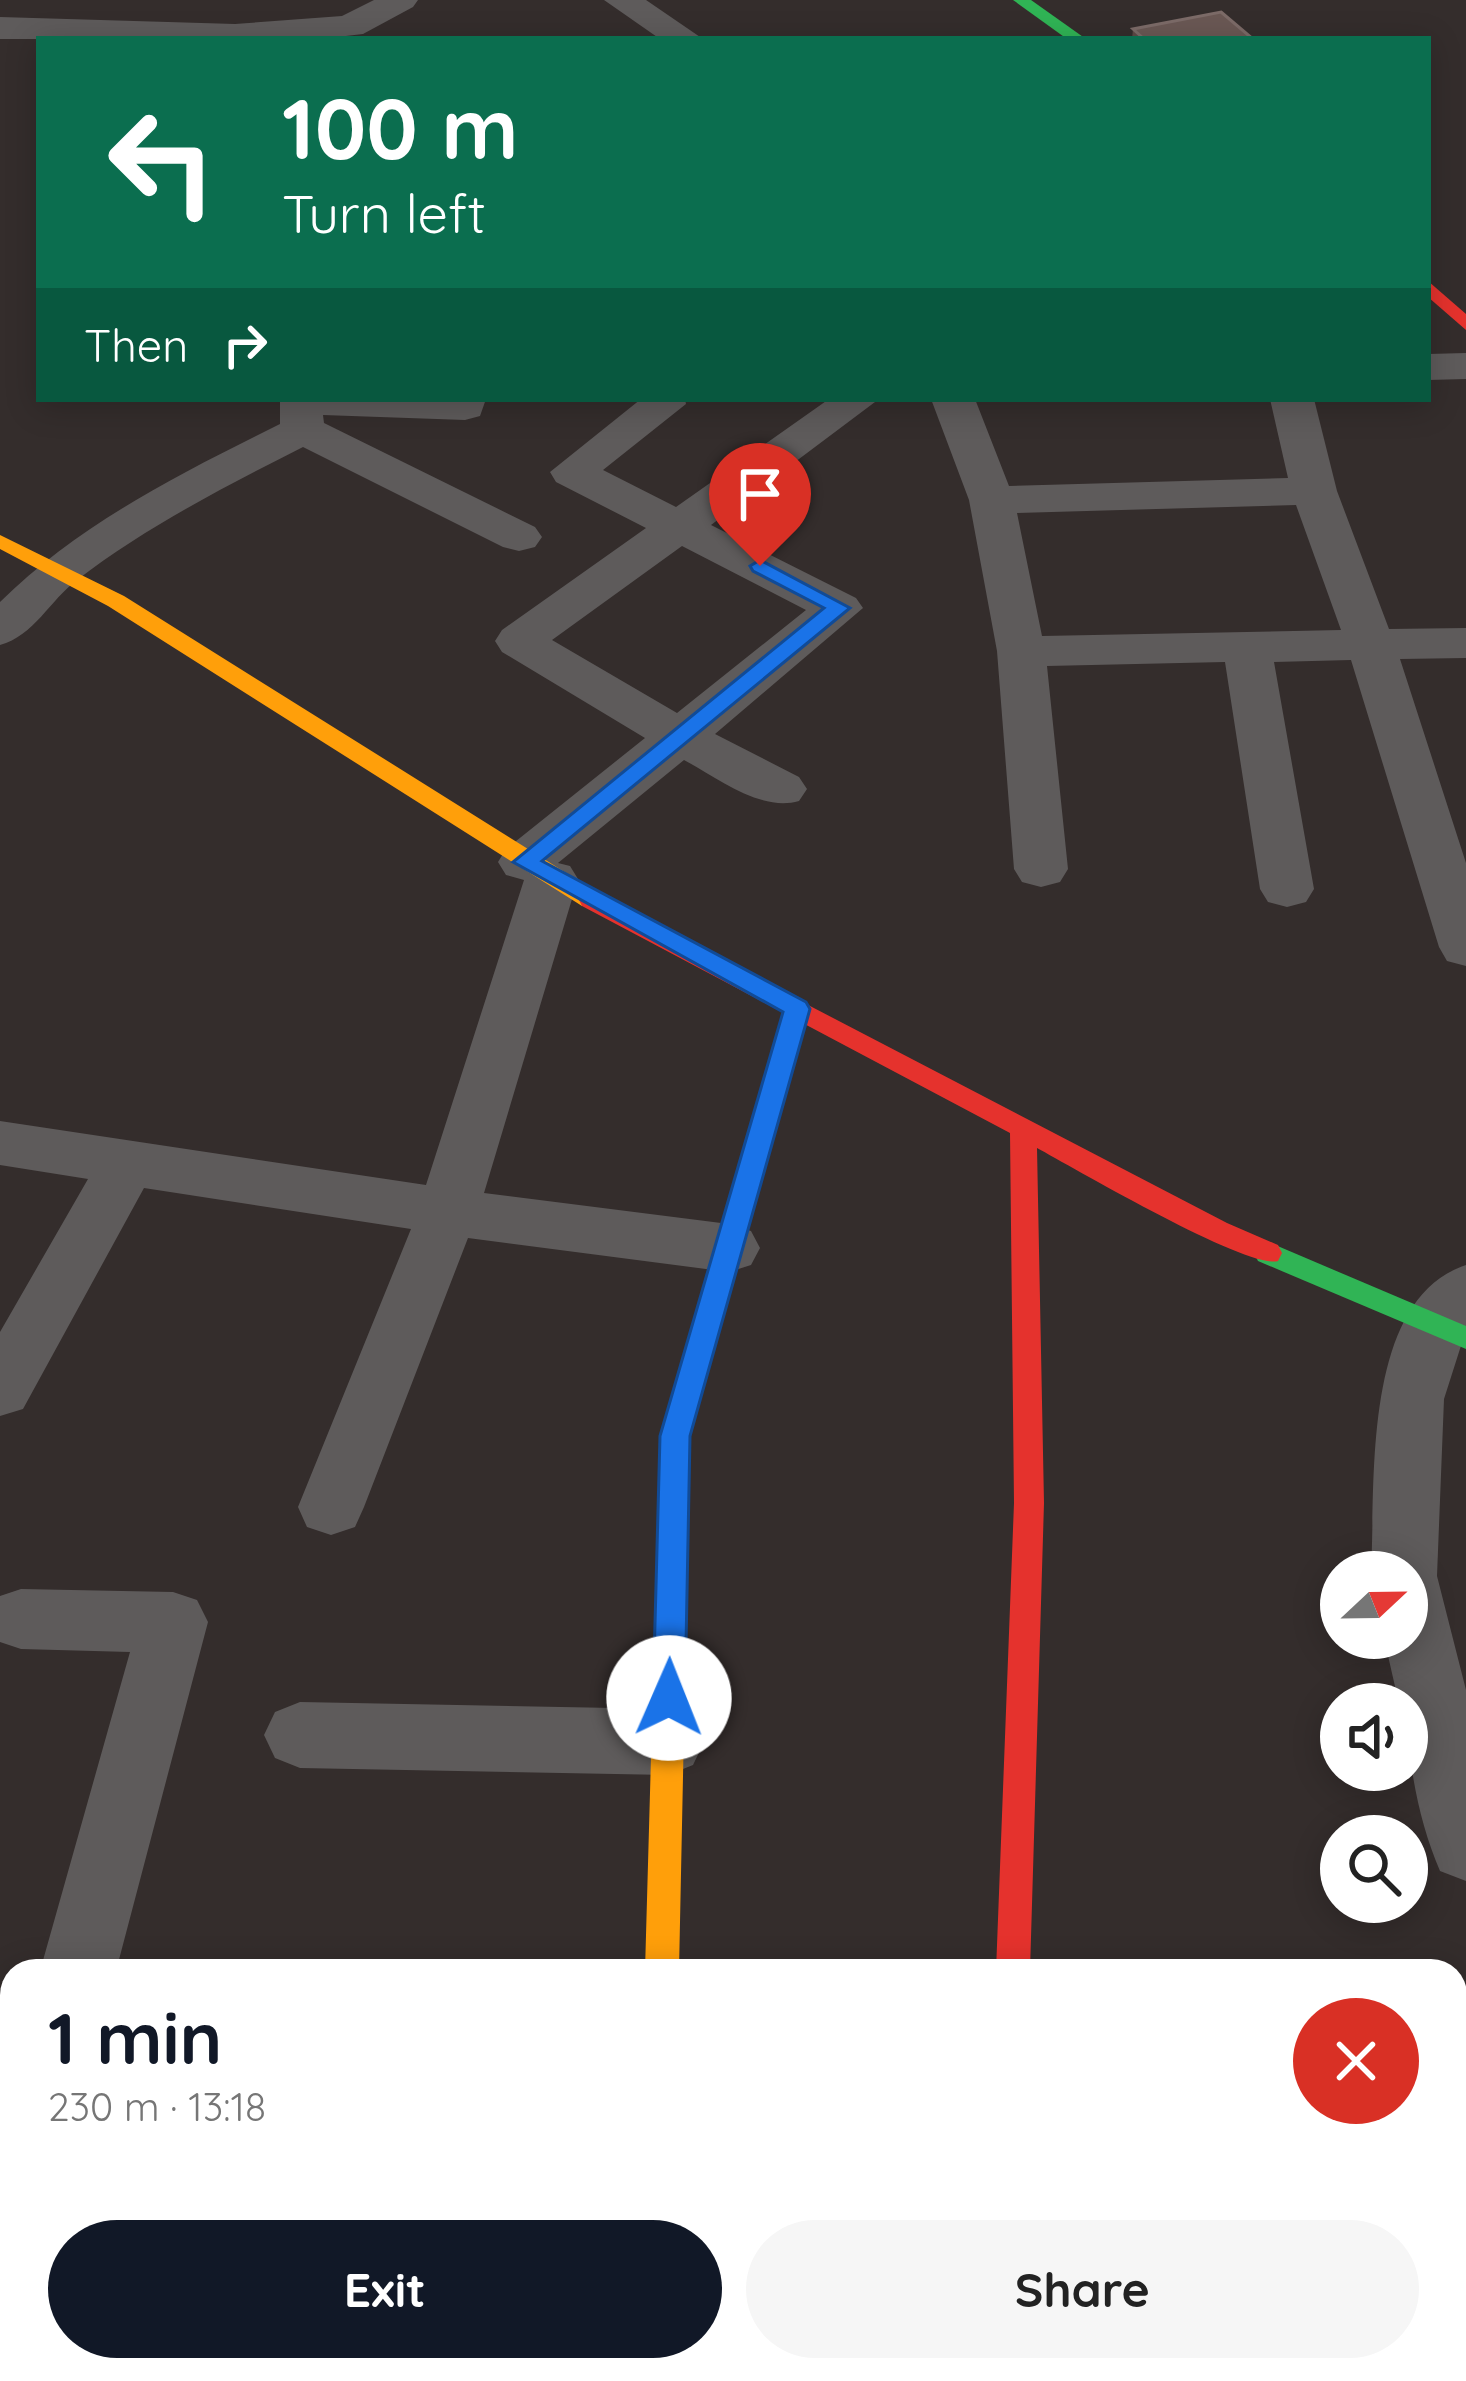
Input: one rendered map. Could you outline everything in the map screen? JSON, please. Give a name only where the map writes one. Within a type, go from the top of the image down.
[{"type":"street","points":[[0,28],[136,36],[235,35],[350,26],[401,0]]},
{"type":"street","points":[[622,0],[680,36]]},
{"type":"street","points":[[1021,0],[1074,36]]},
{"type":"street","points":[[1431,290],[1464,320]]},
{"type":"street","points":[[1431,367],[1466,365]]},
{"type":"street","points":[[300,402],[303,430]]},
{"type":"street","points":[[328,402],[465,407],[464,402]]},
{"type":"street","points":[[331,1507],[448,1212],[538,871],[680,737],[839,608],[572,472],[664,402]]},
{"type":"street","points":[[782,789],[680,737],[519,641],[853,402]]},
{"type":"street","points":[[954,402],[992,500],[1021,651],[1041,869]]},
{"type":"street","points":[[1293,402],[1315,491],[1371,646],[1466,946]]},
{"type":"street","points":[[303,430],[520,537]]},
{"type":"street","points":[[0,630],[58,572],[197,483],[303,430]]},
{"type":"street","points":[[992,500],[1315,491]]},
{"type":"street","points":[[0,541],[116,602],[538,871],[1217,1231],[1455,1317],[1412,1399],[1406,1551]]},
{"type":"street","points":[[1021,651],[1466,644]]},
{"type":"street","points":[[1248,651],[1287,889]]},
{"type":"street","points":[[662,1959],[675,1436],[797,1009]]},
{"type":"street","points":[[1013,1959],[1029,1503],[1023,1129]]},
{"type":"street","points":[[0,1143],[448,1212],[729,1248]]},
{"type":"street","points":[[0,1390],[128,1163]]},
{"type":"street","points":[[21,1619],[173,1622],[81,1959]]},
{"type":"street","points":[[1424,1659],[1466,1846]]},
{"type":"street","points":[[300,1735],[668,1742]]},
{"type":"building","points":[[1221,12],[1249,36],[1141,36],[1133,29]]},
{"type":"traffic: fast","points":[[1021,0],[1074,36]]},
{"type":"traffic: fast","points":[[1268,1253],[1466,1338]]},
{"type":"traffic: slow","points":[[0,541],[116,601],[591,900]]},
{"type":"traffic: slow","points":[[662,1959],[675,1436],[797,1009]]},
{"type":"traffic: jam","points":[[1431,290],[1466,324]]},
{"type":"traffic: jam","points":[[591,900],[1217,1231],[1268,1253]]},
{"type":"traffic: jam","points":[[1013,1959],[1029,1503],[1023,1129]]},
{"type":"route","points":[[669,1698],[675,1436],[797,1009],[525,862],[839,608],[760,566]]}]
